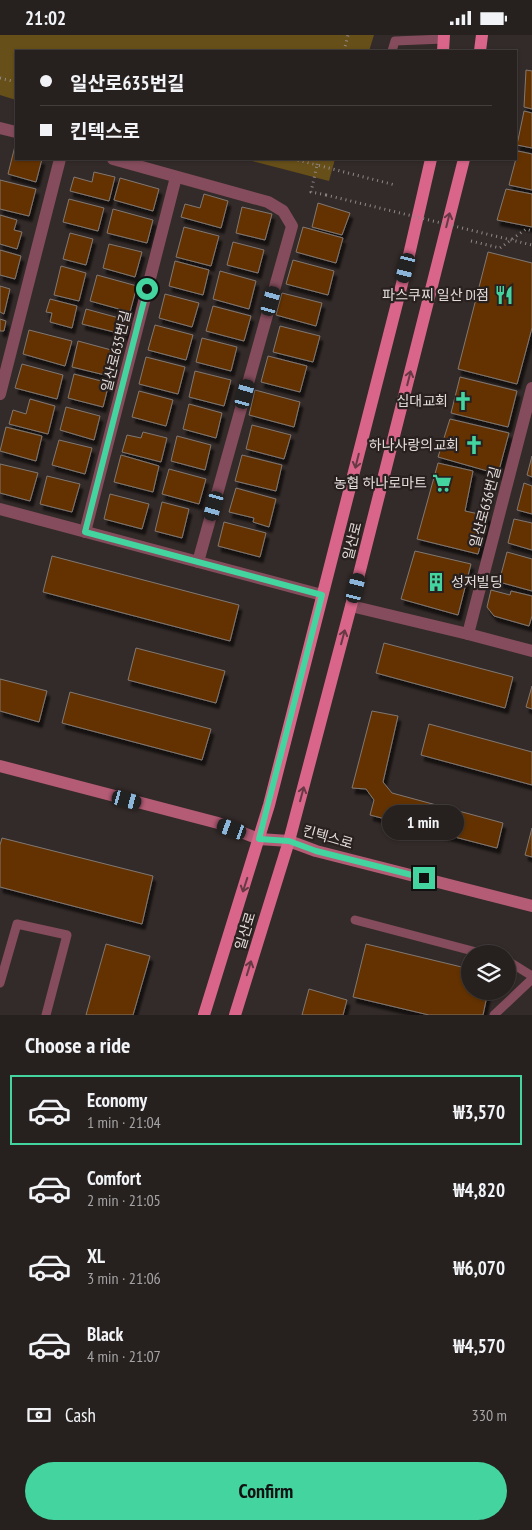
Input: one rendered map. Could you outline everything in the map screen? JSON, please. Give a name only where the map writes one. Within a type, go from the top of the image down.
[{"type":"main road","points":[[480,50],[482,35]]},
{"type":"main road","name":"일산로","points":[[204,1015],[259,839],[406,268],[431,160]]},
{"type":"main road","name":"일산로","points":[[235,1015],[289,841],[351,606],[464,160]]},
{"type":"main road","name":"킨텍스로","points":[[0,766],[218,823],[259,839],[289,841],[316,851],[532,906]]},
{"type":"street","points":[[0,128],[15,132]]},
{"type":"street","points":[[0,394],[60,160]]},
{"type":"street","points":[[116,160],[268,202],[283,211],[292,226],[198,562]]},
{"type":"street","name":"일산로635번길","points":[[85,532],[176,177]]},
{"type":"street","name":"일산로636번길","points":[[468,633],[532,388]]},
{"type":"street","points":[[0,509],[322,595]]},
{"type":"street","points":[[351,606],[468,633],[532,651]]},
{"type":"lane","points":[[392,50],[395,41],[444,42]]},
{"type":"lane","points":[[355,920],[461,948]]},
{"type":"lane","points":[[0,983],[17,924],[67,935],[46,1015]]},
{"type":"lane","points":[[494,1015],[532,978],[516,967]]},
{"type":"path","points":[[344,50],[348,35]]},
{"type":"path","points":[[0,78],[15,82]]},
{"type":"path","points":[[297,160],[395,185]]},
{"type":"path","points":[[318,160],[311,192],[532,245]]},
{"type":"path","points":[[471,241],[500,248],[526,229],[532,231]]},
{"type":"shaded area","points":[[0,35],[374,35],[369,50],[15,50],[15,100],[0,95]]},
{"type":"shaded area","points":[[248,160],[335,160],[329,181]]},
{"type":"building","points":[[526,70],[532,71],[532,109],[524,107]]},
{"type":"building","points":[[524,111],[532,113],[532,148],[517,145]]},
{"type":"building","points":[[15,146],[15,160],[42,160],[36,182],[8,174]]},
{"type":"building","points":[[518,151],[532,154],[532,190],[509,185]]},
{"type":"building","points":[[94,172],[115,177],[109,201],[70,191],[74,177],[92,182]]},
{"type":"building","points":[[120,178],[159,189],[153,211],[114,200]]},
{"type":"building","points":[[0,180],[36,189],[29,216],[0,209]]},
{"type":"building","points":[[506,189],[532,194],[532,227],[497,220]]},
{"type":"building","points":[[204,194],[228,201],[221,228],[181,217],[185,204],[200,208]]},
{"type":"building","points":[[69,199],[104,208],[98,231],[63,222]]},
{"type":"building","points":[[318,203],[350,213],[342,235],[312,227]]},
{"type":"building","points":[[242,207],[272,214],[265,240],[236,233]]},
{"type":"building","points":[[113,209],[153,220],[147,243],[107,233]]},
{"type":"building","points":[[0,215],[17,220],[14,230],[22,232],[17,249],[0,244]]},
{"type":"building","points":[[184,227],[219,236],[211,266],[176,257]]},
{"type":"building","points":[[303,227],[343,238],[336,263],[296,252]]},
{"type":"building","points":[[70,233],[93,239],[86,265],[63,259]]},
{"type":"building","points":[[233,242],[264,250],[258,273],[227,265]]},
{"type":"building","points":[[109,244],[142,252],[135,277],[103,268]]},
{"type":"building","points":[[0,250],[21,256],[15,279],[0,275]]},
{"type":"building","name":"파스쿠찌 일산 DI점","points":[[488,252],[532,263],[532,328],[517,384],[458,369]]},
{"type":"building","points":[[293,260],[334,271],[328,295],[286,284]]},
{"type":"building","points":[[175,261],[209,270],[203,295],[169,286]]},
{"type":"building","points":[[61,266],[86,273],[79,301],[54,295]]},
{"type":"building","points":[[220,271],[256,281],[249,309],[213,299]]},
{"type":"building","points":[[97,275],[137,286],[130,312],[90,301]]},
{"type":"building","points":[[0,286],[10,289],[4,314],[0,312]]},
{"type":"building","points":[[282,293],[322,303],[316,326],[276,315]]},
{"type":"building","points":[[165,294],[199,303],[192,327],[159,318]]},
{"type":"building","points":[[50,299],[77,306],[72,328],[50,322],[52,313],[46,312]]},
{"type":"building","points":[[213,306],[251,316],[244,341],[206,331]]},
{"type":"building","points":[[86,309],[130,321],[126,335],[82,324]]},
{"type":"building","points":[[0,319],[6,321],[4,331],[0,331]]},
{"type":"building","points":[[155,325],[193,335],[186,360],[148,350]]},
{"type":"building","points":[[280,326],[320,336],[313,362],[273,352]]},
{"type":"building","points":[[29,330],[72,341],[65,366],[23,354]]},
{"type":"building","points":[[202,338],[237,347],[231,371],[196,362]]},
{"type":"building","points":[[78,341],[115,351],[109,376],[72,367]]},
{"type":"building","points":[[268,356],[307,366],[300,392],[261,382]]},
{"type":"building","points":[[146,357],[185,367],[178,394],[139,384]]},
{"type":"building","points":[[22,364],[63,375],[57,399],[15,388]]},
{"type":"building","points":[[195,371],[231,380],[224,406],[189,397]]},
{"type":"building","points":[[74,374],[109,383],[103,407],[68,398]]},
{"type":"building","points":[[460,377],[517,391],[508,427],[451,413]]},
{"type":"building","points":[[255,390],[300,402],[294,427],[249,415]]},
{"type":"building","points":[[139,391],[173,400],[166,426],[132,417]]},
{"type":"building","points":[[30,399],[55,406],[48,434],[9,424],[13,410],[26,414]]},
{"type":"building","points":[[189,404],[222,413],[216,438],[183,429]]},
{"type":"building","points":[[66,407],[100,416],[94,440],[60,430]]},
{"type":"building","name":"하나사랑의교회","points":[[450,419],[509,433],[498,474],[438,457]]},
{"type":"building","points":[[252,425],[291,435],[284,459],[246,449]]},
{"type":"building","points":[[6,427],[42,436],[36,461],[0,451]]},
{"type":"building","points":[[143,432],[167,438],[161,462],[122,452],[127,435],[141,438]]},
{"type":"building","points":[[177,436],[211,445],[205,470],[171,461]]},
{"type":"building","points":[[59,440],[92,448],[85,474],[52,465]]},
{"type":"building","points":[[121,455],[159,466],[153,492],[114,482]]},
{"type":"building","points":[[242,455],[282,465],[276,491],[235,481]]},
{"type":"building","points":[[532,456],[532,477],[527,475]]},
{"type":"building","points":[[438,463],[473,471],[465,511],[488,516],[478,554],[417,539]]},
{"type":"building","points":[[0,464],[38,473],[30,501],[0,493]]},
{"type":"building","points":[[169,469],[206,479],[199,504],[162,494]]},
{"type":"building","points":[[47,476],[80,484],[72,512],[40,504]]},
{"type":"building","points":[[524,483],[532,486],[532,514],[517,510]]},
{"type":"building","points":[[236,488],[276,499],[269,527],[253,522],[254,518],[229,512]]},
{"type":"building","points":[[110,494],[149,504],[142,529],[104,519]]},
{"type":"building","points":[[162,502],[189,509],[182,538],[155,531]]},
{"type":"building","points":[[514,519],[532,523],[532,550],[508,543]]},
{"type":"building","points":[[224,522],[266,533],[260,557],[218,546]]},
{"type":"building","name":"성저빌딩","points":[[415,551],[471,564],[458,615],[401,599]]},
{"type":"building","points":[[507,552],[532,559],[532,591],[499,582]]},
{"type":"building","points":[[52,556],[239,605],[230,641],[43,592]]},
{"type":"building","points":[[491,590],[510,595],[511,591],[532,596],[532,616],[529,626],[494,616],[487,607]]},
{"type":"building","points":[[384,643],[513,677],[505,708],[376,673]]},
{"type":"building","points":[[136,648],[225,671],[216,703],[128,680]]},
{"type":"building","points":[[0,679],[47,691],[39,722],[0,711]]},
{"type":"building","points":[[532,686],[532,709],[526,707]]},
{"type":"building","points":[[70,692],[211,729],[202,760],[62,723]]},
{"type":"building","points":[[372,711],[398,716],[383,782],[392,793],[503,823],[497,848],[370,815],[374,800],[366,789],[352,788]]},
{"type":"building","points":[[429,724],[532,752],[532,785],[421,755]]},
{"type":"building","points":[[532,828],[532,857],[525,855]]},
{"type":"building","points":[[2,838],[153,876],[142,924],[0,887],[0,845]]},
{"type":"building","points":[[106,944],[150,956],[133,1015],[86,1015]]},
{"type":"building","points":[[366,944],[461,967],[461,1000],[486,1000],[483,1015],[429,1015],[353,997]]},
{"type":"building","points":[[309,989],[347,1000],[343,1015],[302,1015]]},
{"type":"place","name":"파스쿠찌 일산 DI점","points":[[504,295]]},
{"type":"place","name":"십대교회","points":[[463,401]]},
{"type":"place","name":"하나사랑의교회","points":[[474,445]]},
{"type":"place","name":"농협 하나로마트","points":[[442,483]]},
{"type":"place","name":"성저빌딩","points":[[436,582]]},
{"type":"route","points":[[147,289],[85,532],[322,595],[259,839],[289,841],[316,851],[424,878]]}]
